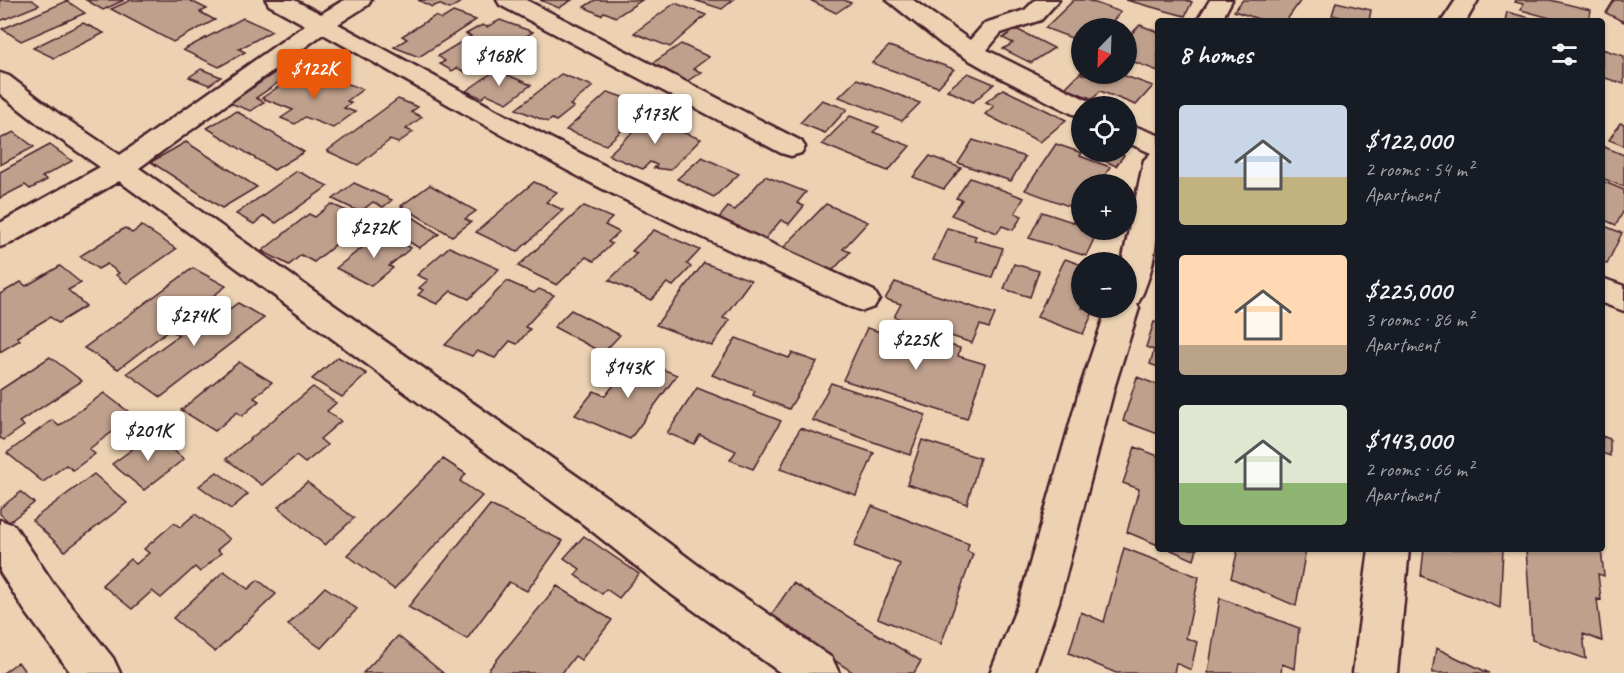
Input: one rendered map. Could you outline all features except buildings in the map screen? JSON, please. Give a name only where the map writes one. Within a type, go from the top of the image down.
[{"type":"street","points":[[277,0],[323,23],[498,122],[611,181],[863,299]]},
{"type":"street","points":[[0,236],[120,168],[323,23],[360,0]]},
{"type":"street","points":[[508,0],[791,147]]},
{"type":"street","points":[[898,0],[952,40],[1071,102]]},
{"type":"street","points":[[973,51],[993,28],[1033,15],[1048,0]]},
{"type":"street","points":[[1211,18],[1221,0]]},
{"type":"street","points":[[1456,18],[1467,0]]},
{"type":"street","points":[[0,81],[50,120],[120,168],[588,506],[685,580],[817,673]]},
{"type":"street","points":[[1137,136],[1155,145]]},
{"type":"street","points":[[1137,262],[1155,175]]},
{"type":"street","points":[[1605,291],[1624,299]]},
{"type":"street","points":[[1012,673],[1039,602],[1098,385],[1120,318]]},
{"type":"street","points":[[0,538],[39,597],[98,673]]},
{"type":"street","points":[[1375,673],[1389,552]]}]
